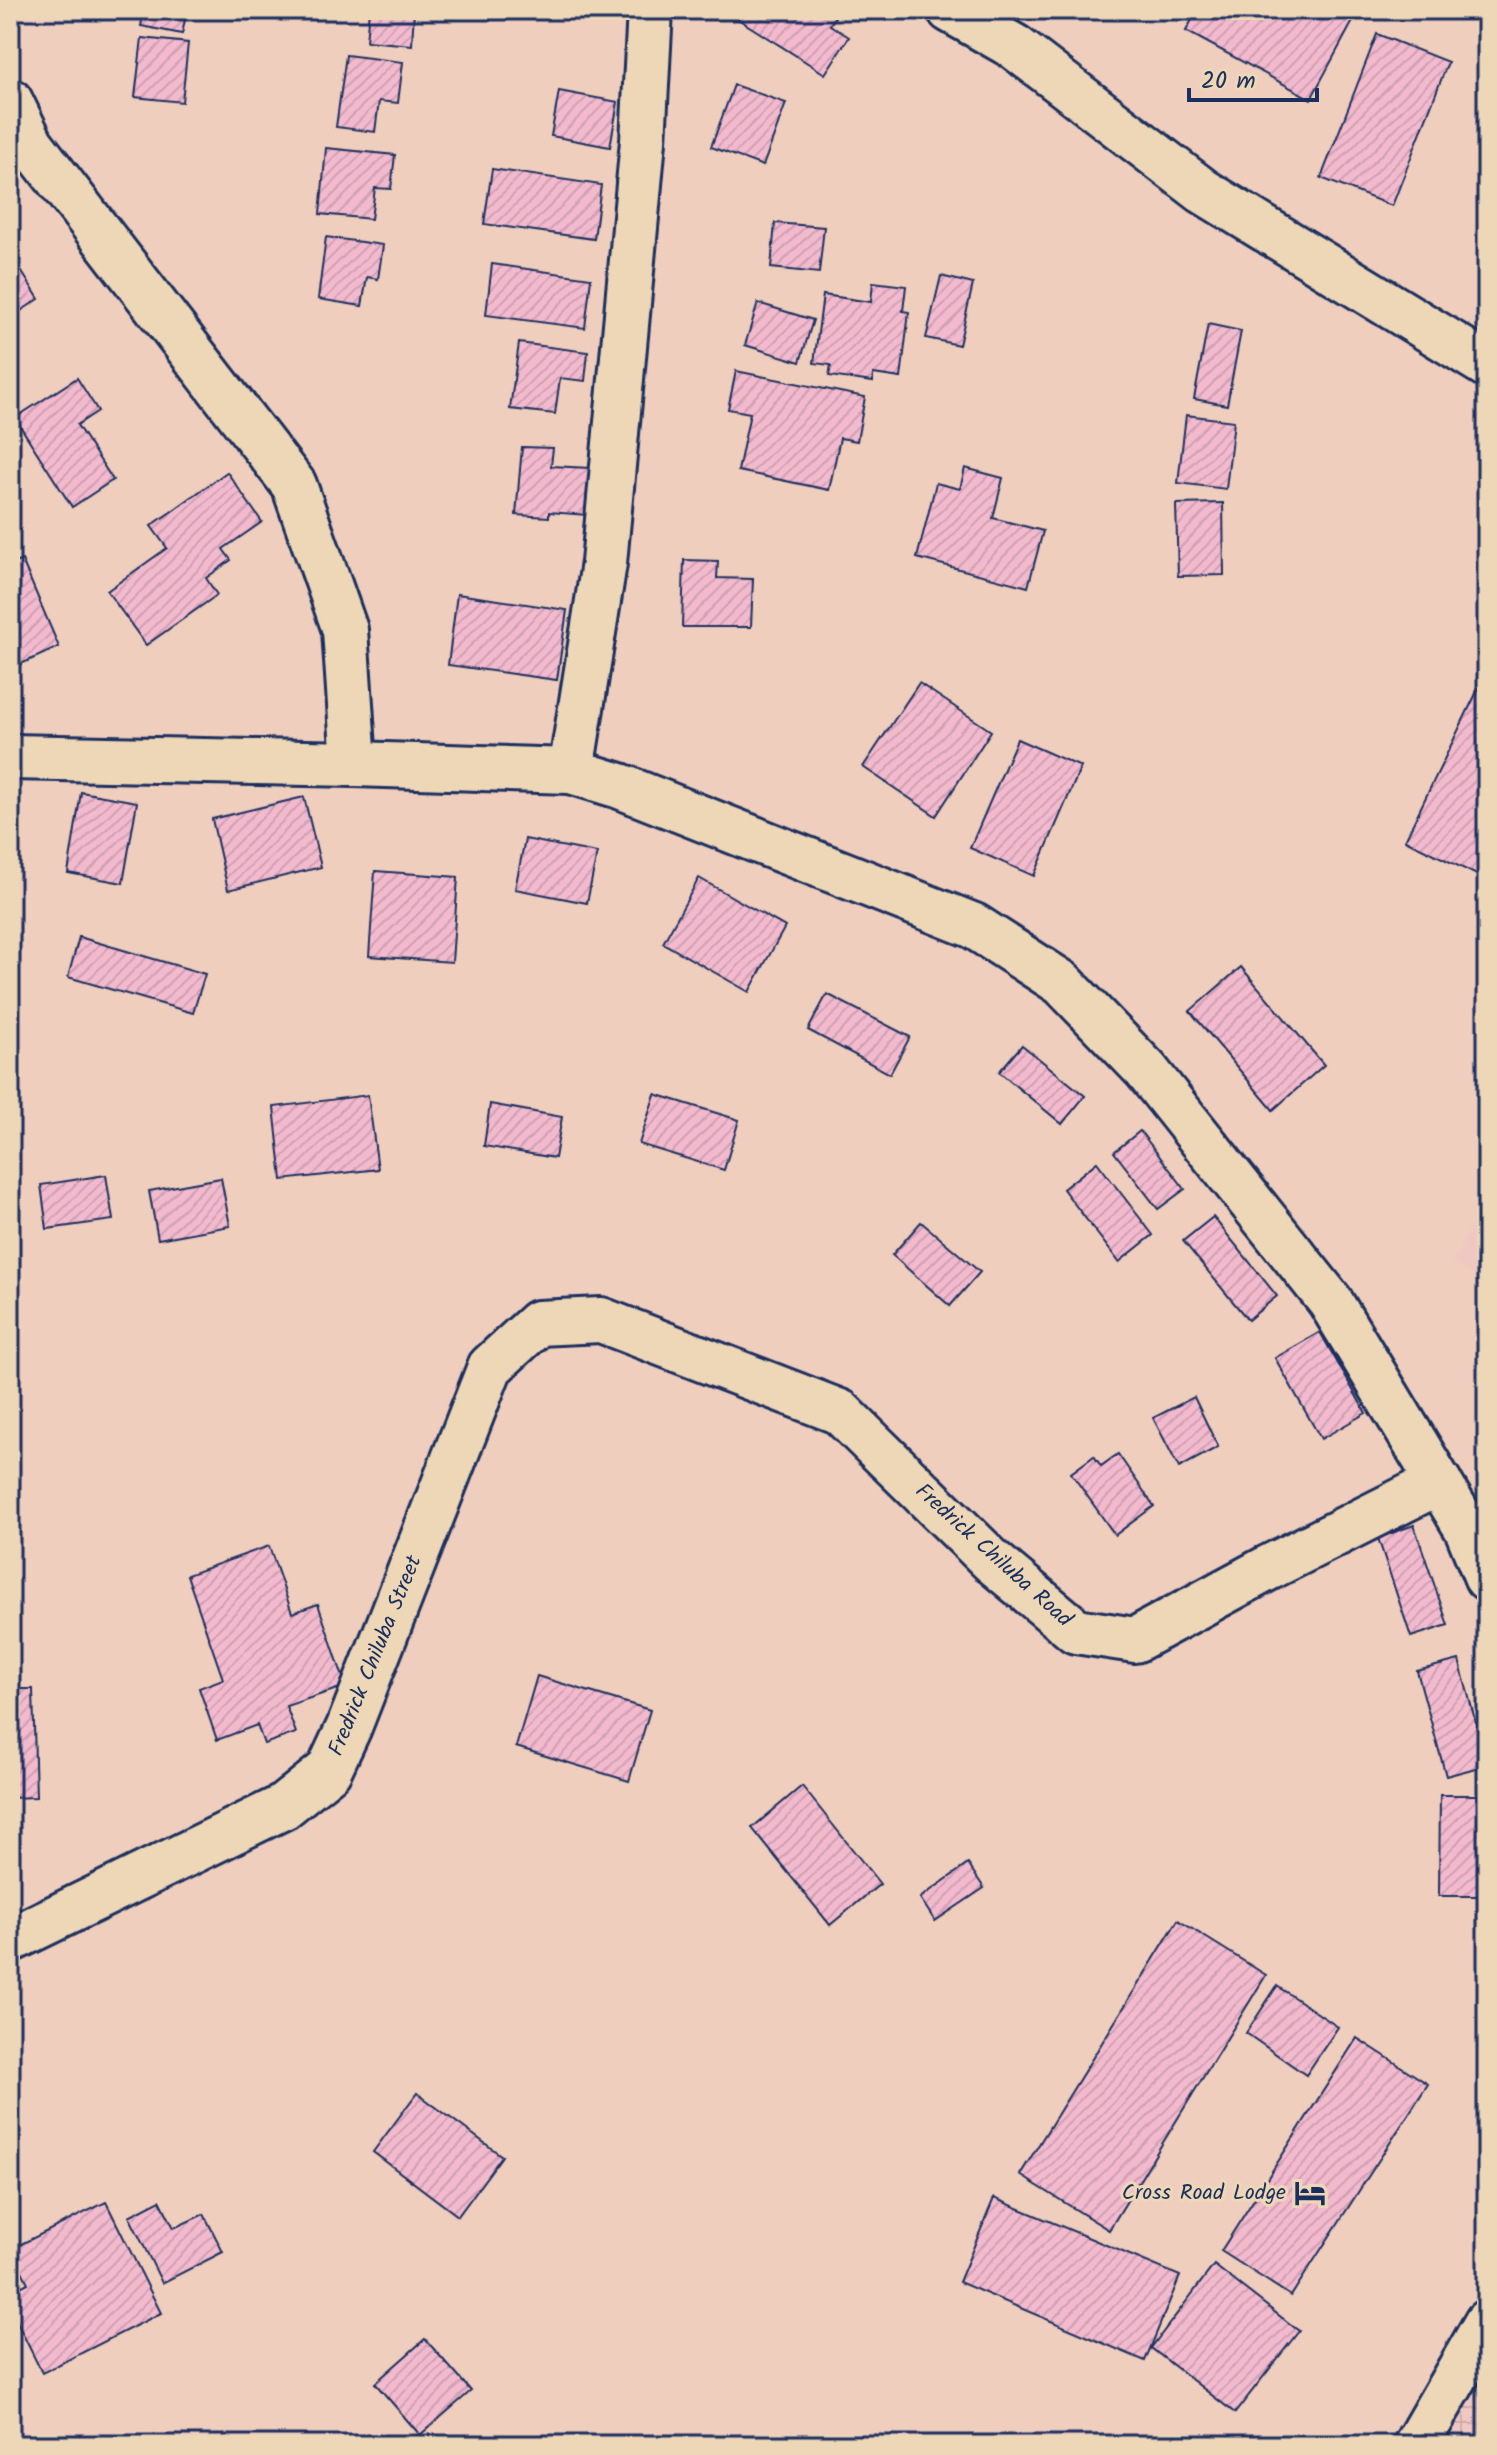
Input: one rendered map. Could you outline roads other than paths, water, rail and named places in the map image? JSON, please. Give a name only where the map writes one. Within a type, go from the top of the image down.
[{"type":"main road","points":[[571,771],[604,563],[643,141],[650,10]]},
{"type":"main road","points":[[950,10],[1015,47],[1203,191],[1487,365]]},
{"type":"main road","points":[[10,101],[31,144],[294,485],[345,630],[354,764]]},
{"type":"main road","points":[[10,757],[571,771],[620,786],[974,926],[1062,983],[1146,1070],[1330,1301],[1467,1529],[1487,1578]]},
{"type":"main road","name":"Fredrick Chiluba Road","points":[[601,1320],[840,1412],[992,1561],[1076,1631],[1135,1640],[1268,1568],[1439,1482]]},
{"type":"main road","name":"Fredrick Chiluba Street","points":[[10,1940],[283,1807],[329,1770],[355,1713],[490,1367],[538,1323],[601,1320]]},
{"type":"main road","points":[[1416,2445],[1487,2322]]},
{"type":"place","name":"Cross Road Lodge","points":[[1310,2193]]}]
